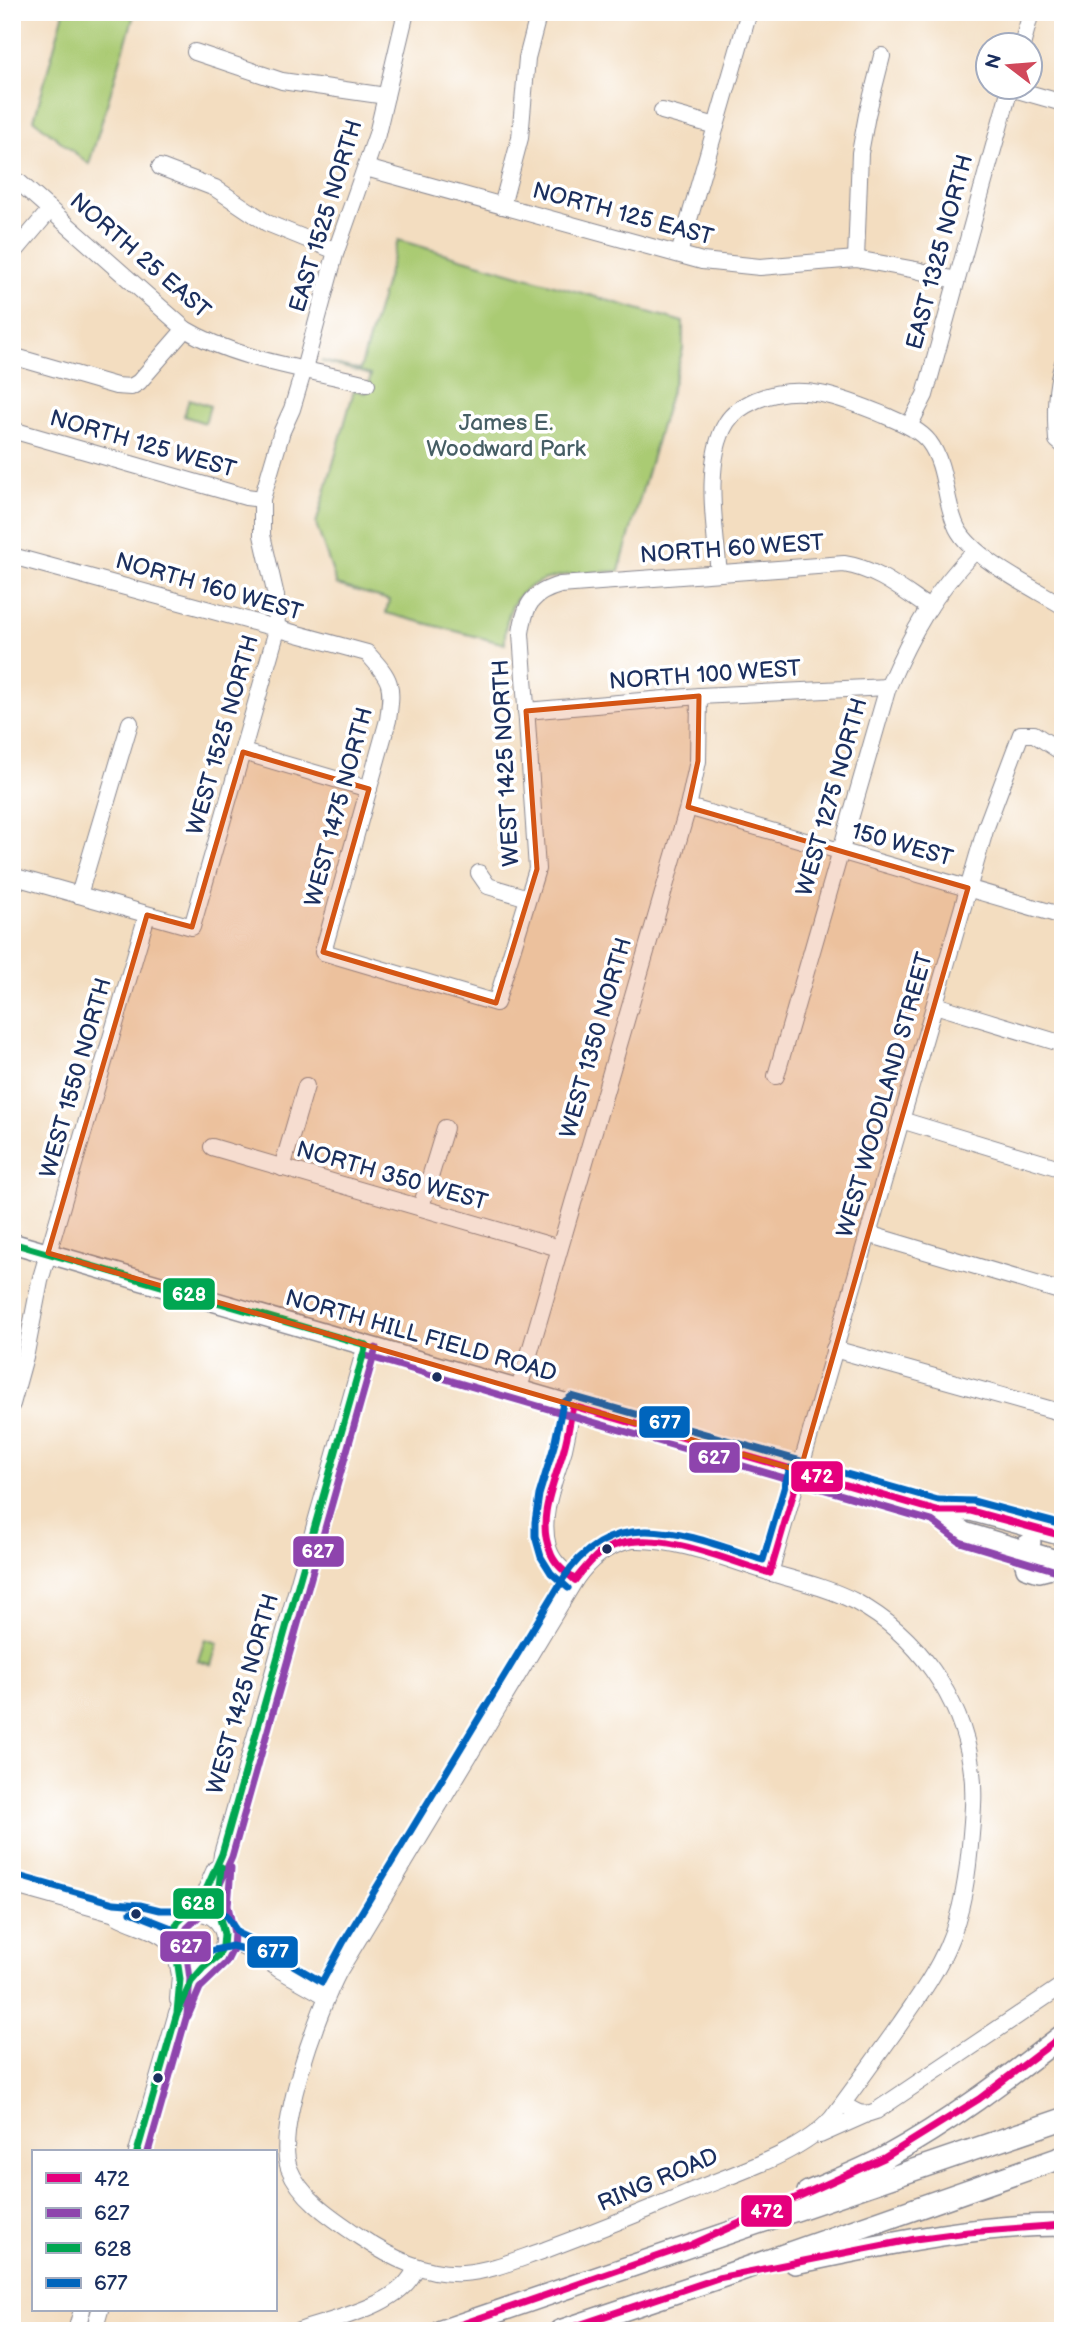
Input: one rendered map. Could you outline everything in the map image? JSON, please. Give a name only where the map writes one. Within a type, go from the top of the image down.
[{"type":"highway","points":[[691,2245],[884,2158],[979,2099],[1063,2035]]},
{"type":"highway","points":[[441,2331],[1063,2119]]},
{"type":"highway","points":[[560,2331],[1063,2157]]},
{"type":"highway","points":[[718,2278],[915,2239],[1063,2225]]},
{"type":"main road","name":"NORTH HILL FIELD ROAD","points":[[12,1242],[937,1511]]},
{"type":"main road","points":[[937,1511],[971,1511],[1063,1536]]},
{"type":"main road","points":[[937,1511],[964,1532],[1063,1564]]},
{"type":"main road","points":[[1023,1550],[1027,1544],[1037,1540],[1063,1547]]},
{"type":"street","name":"EAST 1525 NORTH","points":[[282,431],[304,369],[336,251],[377,134],[406,12]]},
{"type":"street","points":[[502,206],[520,138],[527,58],[539,12]]},
{"type":"street","points":[[679,254],[749,12]]},
{"type":"street","points":[[1026,32],[1031,12]]},
{"type":"street","points":[[195,52],[282,81],[386,96]]},
{"type":"street","points":[[856,259],[860,153],[882,56]]},
{"type":"street","points":[[1044,98],[1063,103]]},
{"type":"street","name":"EAST 1325 NORTH","points":[[909,426],[925,395],[1006,102]]},
{"type":"street","points":[[662,111],[716,126]]},
{"type":"street","points":[[160,167],[215,188],[267,223],[336,251]]},
{"type":"street","name":"NORTH 125 EAST","points":[[366,169],[702,261],[761,267],[856,259],[955,280]]},
{"type":"street","name":"NORTH 25 EAST","points":[[12,179],[20,183],[185,329],[224,349],[367,384]]},
{"type":"street","points":[[12,255],[50,210]]},
{"type":"street","points":[[12,356],[116,386],[131,387],[139,382],[185,329]]},
{"type":"street","points":[[1060,442],[1055,406],[1057,382],[1063,363]]},
{"type":"street","points":[[719,573],[712,504],[714,471],[727,422],[742,406],[768,394],[794,391],[821,393],[851,401],[909,426],[929,442],[942,472],[957,527],[975,551],[1063,606]]},
{"type":"street","name":"NORTH 125 WEST","points":[[12,430],[246,497],[262,499]]},
{"type":"street","name":"WEST 1525 NORTH","points":[[147,915],[192,927],[277,630],[276,596],[262,535],[262,499],[282,431]]},
{"type":"street","name":"WEST 1275 NORTH","points":[[776,1076],[888,687],[910,636],[950,576],[975,551]]},
{"type":"street","name":"NORTH 160 WEST","points":[[12,555],[367,653],[386,674]]},
{"type":"street","name":"NORTH 60 WEST","points":[[531,601],[542,590],[560,585],[844,564],[860,566],[877,573],[929,608]]},
{"type":"street","name":"WEST 1425 NORTH","points":[[496,1003],[537,869],[521,633],[523,617],[531,601]]},
{"type":"street","name":"WEST 1475 NORTH","points":[[386,674],[392,693],[388,720],[323,952],[496,1003]]},
{"type":"street","name":"NORTH 100 WEST","points":[[526,711],[699,696],[888,687]]},
{"type":"street","name":"WEST 1350 NORTH","points":[[520,1390],[688,807],[698,761],[699,696]]},
{"type":"street","points":[[79,895],[130,723]]},
{"type":"street","name":"WEST WOODLAND STREET","points":[[769,1573],[986,827],[1021,734],[1034,734],[1063,753]]},
{"type":"street","points":[[243,751],[369,789]]},
{"type":"street","name":"150 WEST","points":[[688,807],[1063,916]]},
{"type":"street","points":[[479,873],[488,886],[528,898]]},
{"type":"street","points":[[12,876],[147,915]]},
{"type":"street","name":"WEST 1550 NORTH","points":[[12,1404],[48,1253],[147,915]]},
{"type":"street","points":[[934,1005],[1063,1044]]},
{"type":"street","points":[[282,1168],[306,1086]]},
{"type":"street","points":[[901,1120],[1063,1168]]},
{"type":"street","points":[[421,1207],[445,1128]]},
{"type":"street","name":"NORTH 350 WEST","points":[[212,1147],[559,1248]]},
{"type":"street","points":[[868,1234],[1063,1292]]},
{"type":"street","name":"WEST 1425 NORTH","points":[[187,1916],[201,1901],[222,1854],[366,1345]]},
{"type":"street","points":[[834,1349],[1063,1413]]},
{"type":"street","points":[[573,1406],[564,1449],[550,1494],[546,1529],[548,1547],[556,1564],[575,1580]]},
{"type":"street","name":"RING ROAD","points":[[644,1539],[663,1541],[823,1588],[856,1602],[910,1642],[928,1663],[960,1721],[971,1767],[973,1793],[970,1852],[963,1900],[955,1929],[929,1982],[843,2104],[815,2136],[785,2152],[642,2212],[494,2268],[450,2273],[416,2267],[381,2251],[318,2206],[301,2187],[288,2166],[288,2125],[326,1996],[384,1895],[575,1580],[591,1559],[606,1548],[644,1539]]},
{"type":"street","name":"WEST 1425 NORTH","points":[[221,1927],[217,1898],[222,1854]]},
{"type":"street","points":[[12,1885],[112,1913],[159,1921],[207,1914],[231,1941],[258,1954],[326,1996]]},
{"type":"street","points":[[112,1913],[135,1926],[161,1934],[181,1958],[191,1963],[200,1964],[238,1956],[280,1970]]},
{"type":"street","points":[[177,2013],[180,1979],[174,1948],[174,1930],[187,1916]]},
{"type":"street","points":[[138,2150],[177,2013],[191,1982],[223,1947],[221,1927]]},
{"type":"street","points":[[815,2136],[827,2134],[882,2108],[1063,1985]]},
{"type":"street","points":[[843,2104],[855,2113],[865,2115]]},
{"type":"street","points":[[299,2331],[377,2304],[401,2291],[416,2267]]},
{"type":"street","points":[[76,2331],[81,2312]]},
{"type":"street","points":[[93,2331],[99,2312]]},
{"type":"highlighted area","points":[[699,696],[698,761],[688,807],[968,888],[800,1471],[48,1253],[147,915],[192,927],[243,752],[369,789],[323,952],[496,1003],[537,869],[526,711]]},
{"type":"green space","points":[[64,12],[135,12],[89,164],[34,120]]},
{"type":"green space","name":"James E. Woodward Park","points":[[398,240],[683,322],[683,349],[619,571],[559,576],[526,589],[514,602],[507,620],[505,644],[386,613],[389,600],[337,585],[316,524],[354,390],[366,393],[371,375],[321,361],[360,370]]},
{"type":"green space","points":[[189,399],[210,406],[205,423],[184,416]]},
{"type":"green space","points":[[205,1639],[218,1643],[211,1665],[198,1661]]},
{"type":"transit line","name":"628","points":[[12,1243],[366,1345]]},
{"type":"transit line","name":"628","points":[[138,2150],[177,2013],[180,1979],[173,1932],[178,1922],[201,1901],[222,1854],[366,1345]]},
{"type":"transit line","name":"627","points":[[149,2150],[187,2015],[190,1979],[184,1934],[210,1906],[232,1857],[376,1348]]},
{"type":"transit line","name":"627","points":[[363,1355],[932,1521],[960,1542],[1060,1572]]},
{"type":"transit line","name":"677","points":[[568,1588],[551,1573],[541,1557],[535,1536],[535,1522],[539,1495],[554,1446],[563,1403],[572,1396],[938,1500],[973,1501],[1063,1525]]},
{"type":"transit line","name":"472","points":[[573,1406],[937,1511],[971,1511],[1063,1536]]},
{"type":"transit line","name":"472","points":[[573,1406],[548,1500],[545,1526],[546,1538],[554,1560],[575,1580]]},
{"type":"transit line","name":"677","points":[[15,1875],[114,1903],[160,1910],[172,1910],[192,1903],[211,1904],[224,1913],[239,1934],[263,1945],[322,1982],[563,1579],[583,1555],[605,1539],[630,1532],[655,1531],[709,1542],[763,1560],[790,1468]]},
{"type":"transit line","name":"472","points":[[770,1573],[800,1471]]},
{"type":"transit line","name":"472","points":[[575,1580],[601,1552],[620,1544],[640,1541],[685,1546],[770,1573]]},
{"type":"transit line","name":"628","points":[[178,2012],[191,1982],[218,1956],[223,1946],[224,1934],[217,1907],[221,1867]]},
{"type":"transit line","name":"627","points":[[188,2016],[200,1988],[226,1963],[233,1949],[234,1933],[228,1906],[231,1868]]},
{"type":"transit line","name":"677","points":[[131,1912],[169,1927],[186,1948],[194,1953],[232,1946],[266,1955]]},
{"type":"transit line","name":"472","points":[[442,2331],[691,2245],[884,2158],[979,2099],[1063,2035]]},
{"type":"transit line","name":"472","points":[[561,2331],[718,2278],[915,2239],[1063,2225]]}]
